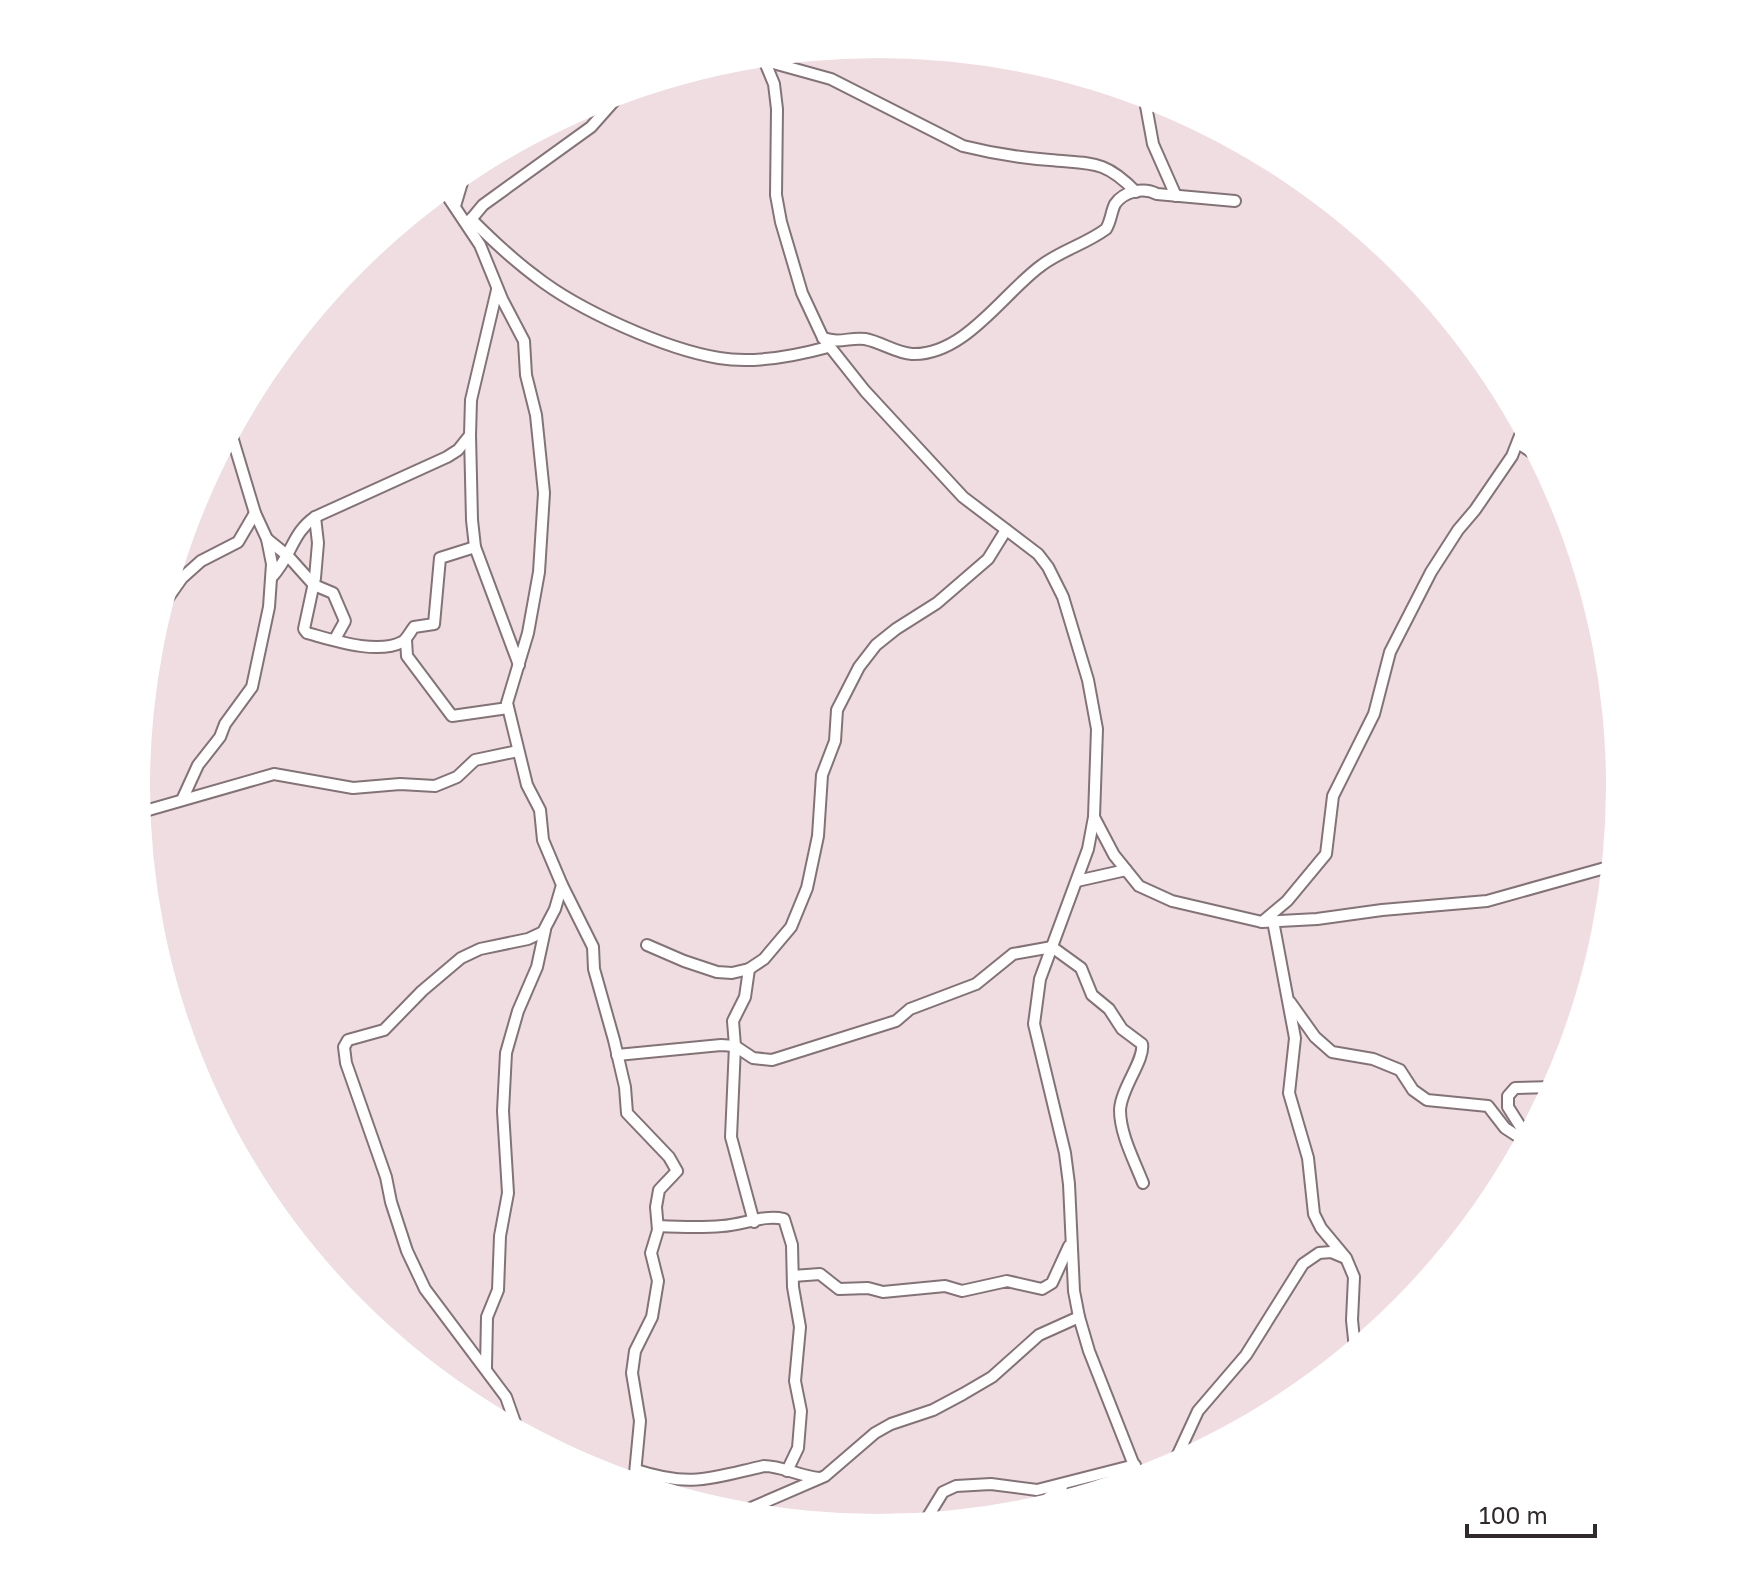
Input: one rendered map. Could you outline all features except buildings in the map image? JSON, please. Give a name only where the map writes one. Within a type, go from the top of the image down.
[{"type":"street","points":[[783,64],[831,79],[963,146],[1053,161],[1081,161],[1121,177],[1136,192]]},
{"type":"street","points":[[767,67],[774,84],[777,109],[776,195],[781,222],[802,293],[826,342],[865,391],[963,497],[1038,554],[1048,567],[1063,597],[1088,680],[1095,718],[1094,817],[1077,881],[1040,979],[1034,1024],[1065,1153],[1070,1244],[1079,1317],[1089,1351],[1135,1465],[1037,1490],[991,1484],[956,1486],[943,1492],[930,1512]]},
{"type":"street","points":[[1147,110],[1153,144],[1176,196]]},
{"type":"street","points":[[469,221],[483,205],[591,127],[605,111]]},
{"type":"street","points":[[457,208],[461,189]]},
{"type":"street","points":[[449,198],[469,221],[558,292],[646,336],[683,350],[722,359],[781,357],[826,342],[868,340],[911,354],[924,354],[944,346],[995,312],[1041,265],[1106,229],[1117,202],[1136,192],[1150,190],[1157,194],[1235,201]]},
{"type":"street","points":[[457,208],[483,205]]},
{"type":"street","points":[[469,221],[493,271],[497,288],[524,341],[526,375],[536,415],[544,493],[539,572],[528,633],[508,708],[527,785],[540,810],[545,846],[593,947],[594,969],[625,1087],[627,1113],[669,1157],[677,1171],[659,1190],[656,1207],[658,1226],[651,1253],[658,1281],[652,1317],[635,1351],[632,1373],[640,1421],[636,1470],[683,1482],[721,1478],[764,1466],[821,1478]]},
{"type":"street","points":[[497,288],[471,400],[472,520],[475,547],[519,665]]},
{"type":"street","points":[[272,577],[288,556],[298,532],[315,517],[433,464],[458,450],[470,435]]},
{"type":"street","points":[[1267,922],[1326,854],[1333,796],[1374,714],[1390,652],[1431,572],[1518,443]]},
{"type":"street","points":[[182,800],[198,765],[252,687],[269,607],[272,577],[267,539],[255,513],[235,446]]},
{"type":"street","points":[[458,450],[471,452]]},
{"type":"street","points":[[179,583],[201,561],[238,542],[255,513]]},
{"type":"street","points":[[315,517],[318,549],[304,629],[307,633],[373,647],[406,640]]},
{"type":"street","points":[[647,945],[707,970],[732,973],[749,969],[764,959],[783,936],[802,904],[818,836],[823,769],[835,741],[837,710],[859,667],[876,645],[937,603],[988,559],[1006,530]]},
{"type":"street","points":[[267,539],[288,556],[314,585],[333,593],[345,621],[335,639]]},
{"type":"street","points":[[475,547],[440,558],[436,621],[431,625],[414,627],[406,640],[407,656],[452,716],[508,708]]},
{"type":"street","points":[[150,809],[274,774],[353,788],[400,784],[435,786],[457,777],[475,760],[518,751]]},
{"type":"street","points":[[1094,817],[1114,855],[1139,886],[1172,901],[1267,922],[1487,901],[1600,869]]},
{"type":"street","points":[[1077,881],[1126,870]]},
{"type":"street","points":[[486,1367],[487,1317],[498,1290],[500,1236],[508,1193],[503,1111],[506,1053],[562,885]]},
{"type":"street","points":[[1267,922],[1287,997],[1295,1046],[1288,1086],[1308,1158],[1311,1203],[1321,1228],[1346,1258],[1354,1277],[1354,1337]]},
{"type":"street","points":[[513,1416],[506,1397],[486,1367],[449,1324],[425,1289],[407,1251],[386,1177],[346,1063],[344,1047],[348,1040],[384,1030],[422,991],[461,958],[480,949],[528,939],[545,930]]},
{"type":"street","points":[[617,1055],[709,1045],[735,1046],[762,1060],[795,1054],[896,1021],[910,1009],[976,984],[1013,954],[1052,947],[1081,968],[1092,995],[1109,1009],[1122,1029],[1142,1044],[1142,1055],[1130,1076],[1120,1110],[1125,1137],[1143,1183]]},
{"type":"street","points":[[749,969],[745,997],[733,1021],[735,1046],[731,1137],[754,1222]]},
{"type":"street","points":[[1287,997],[1315,1037],[1332,1052],[1373,1059],[1400,1070],[1413,1090],[1427,1100],[1488,1106],[1505,1128],[1516,1134]]},
{"type":"street","points":[[1520,1128],[1508,1107],[1508,1096],[1515,1088],[1540,1087]]},
{"type":"street","points":[[658,1226],[719,1227],[768,1218],[784,1219],[792,1245],[800,1335],[795,1381],[801,1411],[798,1448],[787,1471]]},
{"type":"street","points":[[793,1276],[820,1274],[839,1289],[868,1288],[883,1292],[945,1286],[962,1291],[1007,1281],[1042,1289],[1052,1283],[1070,1244]]},
{"type":"street","points":[[1181,1447],[1198,1411],[1246,1355],[1303,1264],[1319,1253],[1331,1252],[1346,1258]]},
{"type":"street","points":[[760,1504],[821,1478],[875,1433],[891,1424],[933,1410],[963,1394],[992,1377],[1039,1335],[1079,1317]]},
{"type":"street","points":[[1057,1491],[1067,1483]]}]
